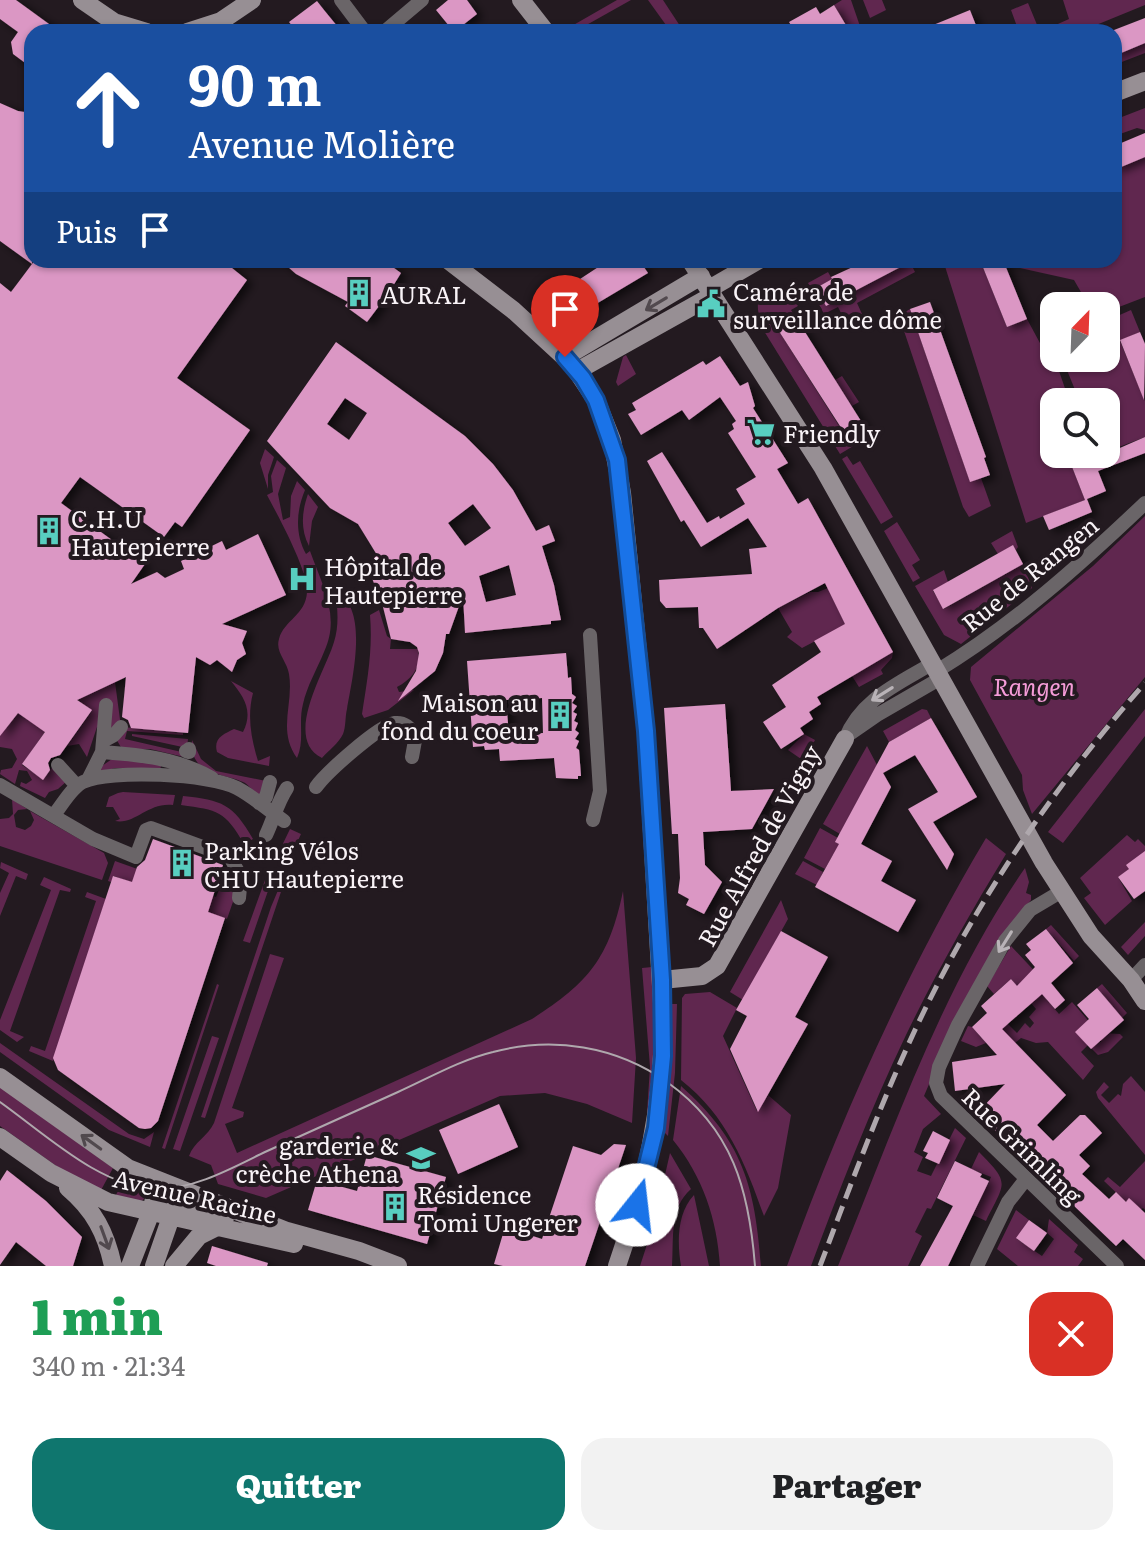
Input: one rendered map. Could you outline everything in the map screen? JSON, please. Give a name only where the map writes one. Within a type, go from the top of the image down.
[{"type":"street","points":[[82,0],[121,24]]},
{"type":"street","points":[[212,24],[252,0]]},
{"type":"street","points":[[341,0],[359,24]]},
{"type":"street","points":[[394,24],[422,0]]},
{"type":"street","points":[[521,0],[540,24]]},
{"type":"street","points":[[1122,90],[1145,81]]},
{"type":"street","points":[[462,268],[571,364],[596,400],[607,425],[620,477],[646,731],[662,980],[663,1056],[656,1128],[649,1163],[617,1266]]},
{"type":"street","points":[[695,268],[818,458],[1044,863],[1091,936],[1138,985],[1145,1001]]},
{"type":"street","points":[[571,364],[744,268]]},
{"type":"street","name":"Rue de Rangen","points":[[937,671],[965,654],[1044,594],[1145,503]]},
{"type":"street","points":[[590,635],[600,791],[593,820]]},
{"type":"street","name":"Rue Alfred de Vigny","points":[[662,980],[702,976],[717,966],[865,705],[937,671]]},
{"type":"street","points":[[54,815],[83,783],[102,746],[106,705]]},
{"type":"street","points":[[316,787],[324,776],[359,747],[396,723],[408,725],[416,735],[412,757]]},
{"type":"street","points":[[102,746],[121,727]]},
{"type":"street","points":[[102,746],[186,762],[272,808]]},
{"type":"street","points":[[83,783],[186,762]]},
{"type":"street","points":[[58,765],[83,783]]},
{"type":"street","points":[[266,835],[272,808],[270,782]]},
{"type":"street","points":[[0,785],[93,839],[113,856],[133,862],[146,830],[151,828],[232,856],[241,877],[239,898]]},
{"type":"street","points":[[272,808],[287,788]]},
{"type":"street","points":[[171,835],[176,820]]},
{"type":"street","name":"Rue Grimling","points":[[1062,891],[1036,906],[1012,930],[958,1025],[936,1076],[941,1096],[1117,1266]]},
{"type":"street","points":[[1138,985],[1145,965]]},
{"type":"street","name":"Avenue Racine","points":[[0,1077],[168,1198],[217,1227],[355,1262],[395,1266]]},
{"type":"street","name":"Avenue Racine","points":[[0,1137],[51,1173],[108,1202],[151,1212],[168,1198]]},
{"type":"street","points":[[51,1173],[91,1211],[103,1228],[113,1266]]},
{"type":"street","points":[[977,1266],[1008,1202],[1026,1179]]},
{"type":"street","points":[[130,1266],[151,1212],[168,1198]]},
{"type":"street","points":[[154,1266],[168,1198]]},
{"type":"street","name":"Avenue Racine","points":[[168,1198],[260,1228],[287,1231],[359,1251],[395,1266]]},
{"type":"street","points":[[174,1266],[199,1236],[217,1227]]},
{"type":"green space","points":[[617,0],[631,0],[588,24],[575,24]]},
{"type":"green space","points":[[648,0],[663,0],[679,24],[665,24]]},
{"type":"green space","points":[[842,0],[851,0],[859,24],[846,24],[834,5]]},
{"type":"green space","points":[[863,0],[882,0],[886,10],[870,18]]},
{"type":"green space","points":[[1063,0],[1145,0],[1145,5],[1099,24],[1058,24],[1069,19]]},
{"type":"green space","points":[[1028,3],[1037,24],[1016,24],[1011,10]]},
{"type":"green space","points":[[1145,43],[1145,53],[1122,62],[1122,53]]},
{"type":"green space","points":[[1145,108],[1145,130],[1137,128],[1122,133],[1122,117]]},
{"type":"green space","points":[[1145,157],[1145,297],[1120,307],[1120,292],[1081,292],[1074,280],[1020,268],[1122,268],[1122,167]]},
{"type":"green space","points":[[899,268],[913,268],[915,272],[857,303],[862,314],[846,323],[838,307],[824,314],[808,283],[828,272],[832,279],[816,288],[826,306]]},
{"type":"green space","points":[[946,268],[983,268],[1007,327],[1027,319],[1040,343],[1040,372],[1059,372],[1065,388],[1040,388],[1040,468],[1072,468],[1085,500],[1026,523]]},
{"type":"green space","points":[[769,286],[779,301],[789,294],[798,306],[775,325],[848,440],[852,438],[854,441],[863,436],[865,439],[840,454],[764,331],[758,301]]},
{"type":"green space","points":[[910,309],[970,481],[981,478],[991,506],[969,517],[899,316]]},
{"type":"green space","points":[[1131,310],[1140,332],[1120,341],[1120,315]]},
{"type":"green space","points":[[1120,341],[1145,401],[1145,437],[1120,447],[1120,388],[1074,388],[1068,372],[1120,372]]},
{"type":"green space","points":[[626,355],[636,374],[618,386],[616,382]]},
{"type":"green space","points":[[842,376],[859,402],[852,406],[835,380]]},
{"type":"green space","points":[[265,449],[274,457],[268,475],[268,489],[260,463]]},
{"type":"green space","points":[[847,456],[853,465],[860,461],[893,517],[881,524],[842,459]]},
{"type":"green space","points":[[277,460],[286,468],[278,494],[283,520],[290,517],[291,496],[297,481],[305,490],[298,514],[298,530],[306,554],[310,551],[324,588],[331,626],[329,639],[303,704],[301,745],[297,758],[291,748],[287,727],[289,674],[278,644],[285,627],[303,606],[307,592],[298,557],[267,495],[273,492],[271,476]]},
{"type":"green space","points":[[308,494],[318,507],[312,521],[309,546],[303,520]]},
{"type":"green space","name":"Rangen","points":[[1145,516],[1145,677],[1032,814],[1023,790],[1022,775],[970,680],[971,667],[1093,566]]},
{"type":"green space","points":[[897,522],[920,560],[912,565],[920,578],[913,582],[884,531]]},
{"type":"green space","points":[[1012,531],[1018,547],[1016,550],[1013,546],[998,554],[991,543]]},
{"type":"green space","points":[[1023,564],[1032,588],[961,644],[944,635],[915,586],[944,570],[948,582],[933,591],[944,609]]},
{"type":"green space","points":[[828,588],[846,625],[802,648],[787,637],[792,632],[778,608],[810,592]]},
{"type":"green space","points":[[335,592],[346,600],[352,612],[355,662],[344,731],[339,741],[322,758],[311,748],[306,735],[306,720],[336,636],[338,617]]},
{"type":"green space","points":[[379,610],[387,636],[391,639],[390,649],[418,649],[418,662],[411,676],[397,687],[399,692],[414,690],[388,710],[364,718],[370,615]]},
{"type":"green space","points":[[893,652],[892,658],[881,670],[883,674],[859,687],[852,676]]},
{"type":"green space","points":[[231,681],[253,693],[250,719],[253,744],[258,761],[270,756],[269,766],[228,758],[217,752],[220,737],[234,729],[243,732],[246,724],[246,704]]},
{"type":"green space","points":[[115,682],[121,727],[118,730],[97,727],[87,757],[79,744],[67,746],[92,711],[72,695]]},
{"type":"green space","points":[[922,709],[927,710],[931,718],[889,742],[883,731]]},
{"type":"green space","points":[[1145,709],[1145,736],[1063,843],[1048,832]]},
{"type":"green space","points":[[18,713],[46,730],[22,765],[43,779],[53,766],[67,781],[45,798],[20,786],[21,782],[26,784],[32,780],[27,771],[19,770],[15,784],[0,774],[1,770],[12,768],[17,759],[12,749],[0,747],[0,724],[6,728]]},
{"type":"green space","points":[[123,727],[183,733],[127,731],[125,739],[186,753],[184,757],[150,749],[122,749],[115,737]]},
{"type":"green space","points":[[804,734],[815,740],[804,761],[788,750]]},
{"type":"green space","points":[[132,736],[188,739],[187,748]]},
{"type":"green space","points":[[192,740],[201,759],[216,771],[266,781],[262,794],[257,795],[243,782],[201,766],[193,752]]},
{"type":"green space","points":[[867,746],[877,765],[840,834],[823,824]]},
{"type":"green space","points":[[112,759],[150,760],[161,766],[160,770],[115,768],[101,772],[99,768]]},
{"type":"green space","points":[[118,793],[175,795],[173,805],[156,807],[129,820],[115,821],[120,819],[113,807],[106,807],[109,797]]},
{"type":"green space","points":[[183,796],[208,799],[225,806],[239,818],[253,839],[244,844],[225,818],[212,811],[181,805]]},
{"type":"green space","points":[[12,799],[27,809],[18,810],[14,815],[16,827],[25,830],[31,826],[34,820],[30,811],[104,853],[108,863],[102,880],[0,846],[0,819],[13,814]]},
{"type":"green space","points":[[820,828],[856,853],[850,864],[833,855],[825,869],[804,858]]},
{"type":"green space","points":[[290,829],[301,834],[295,847],[279,860],[276,858]]},
{"type":"green space","points":[[1127,835],[1145,846],[1145,862],[1118,877],[1132,901],[1105,925],[1084,898],[1091,893],[1080,878]]},
{"type":"green space","points":[[986,838],[1006,854],[954,943],[906,1035],[856,1149],[811,1266],[787,1266],[829,1156],[876,1048],[928,941]]},
{"type":"green space","points":[[115,861],[216,897],[223,880],[229,878],[229,887],[235,896],[227,919],[123,884],[124,880],[114,876],[111,882],[108,881]]},
{"type":"green space","points":[[803,861],[823,872],[817,885],[795,874]]},
{"type":"green space","points":[[1,862],[28,874],[26,880],[16,876],[0,916],[0,893],[9,873],[0,868]]},
{"type":"green space","points":[[1025,868],[1029,882],[1026,893],[1031,895],[1031,900],[984,969],[924,1096],[941,1114],[923,1129],[914,1152],[923,1157],[917,1171],[931,1176],[955,1128],[966,1138],[931,1209],[927,1208],[915,1232],[922,1236],[908,1266],[838,1266],[943,1012],[995,914]]},
{"type":"green space","points":[[284,876],[205,1118],[201,1117],[271,907]]},
{"type":"green space","points":[[44,877],[71,889],[70,892],[60,890],[10,1031],[24,1037],[17,1042],[0,1030],[0,1020],[51,890],[40,885]]},
{"type":"green space","points":[[265,880],[269,888],[250,943],[243,941]]},
{"type":"green space","points":[[623,891],[636,1058],[632,1123],[587,1104],[545,1093],[500,1096],[266,1198],[218,1184],[211,1165],[189,1156],[214,1123],[270,954],[284,958],[232,1108],[244,1112],[243,1117],[225,1124],[237,1153],[532,1019],[568,993],[593,967],[611,935]]},
{"type":"green space","points":[[87,892],[106,899],[53,1061],[29,1051],[31,1046],[45,1051],[96,901],[85,897]]},
{"type":"green space","points":[[781,900],[788,919],[743,1000],[730,992]]},
{"type":"green space","points":[[1145,922],[1145,936],[1128,955],[1121,947]]},
{"type":"green space","points":[[1051,925],[1079,956],[1074,961],[1046,929]]},
{"type":"green space","points":[[1011,946],[1042,979],[1041,993],[1059,1014],[1072,1002],[1094,1027],[1091,1041],[1101,1042],[1102,1033],[1123,1037],[1108,1052],[1098,1055],[1088,1045],[1081,1052],[1094,1066],[1083,1080],[1048,1042],[1036,1043],[1021,1038],[1015,1043],[998,1025],[1004,1020],[1017,1033],[1025,1023],[1030,1028],[1034,1023],[1029,1017],[1036,1009],[1011,979],[994,994],[987,986]]},
{"type":"green space","points":[[652,967],[655,1038],[649,1115],[650,1067],[642,968]]},
{"type":"green space","points":[[1102,984],[1127,1013],[1122,1018],[1097,988]]},
{"type":"green space","points":[[219,985],[165,1149],[162,1148]]},
{"type":"green space","points":[[710,992],[737,1008],[723,1036],[757,1111],[768,1095],[791,1115],[778,1188],[764,1216],[733,1142],[711,1109],[681,1080],[682,998],[685,994]]},
{"type":"green space","points":[[672,1004],[677,1004],[675,1073],[668,1136],[664,1132],[672,1052]]},
{"type":"green space","points":[[968,1026],[986,1043],[976,1047],[961,1041]]},
{"type":"green space","points":[[212,1036],[219,1038],[180,1151],[173,1149]]},
{"type":"green space","points":[[0,1043],[129,1134],[144,1139],[154,1132],[150,1147],[109,1130],[0,1052]]},
{"type":"green space","points":[[1131,1076],[1145,1092],[1145,1155],[1096,1092],[1104,1082],[1109,1087],[1101,1095],[1109,1103],[1118,1094],[1121,1096],[1123,1084]]},
{"type":"green space","points":[[681,1086],[719,1126],[742,1167],[755,1212],[761,1266],[720,1266],[716,1232],[707,1199],[693,1169],[673,1140]]},
{"type":"green space","points":[[0,1087],[113,1168],[100,1192],[79,1182],[0,1126]]},
{"type":"green space","points":[[979,1152],[996,1171],[1002,1184],[986,1221],[973,1215],[991,1177],[971,1169]]},
{"type":"green space","points":[[670,1153],[691,1189],[676,1215],[672,1266],[640,1266],[654,1223]]},
{"type":"green space","points":[[1145,1161],[1145,1210],[1143,1208],[1138,1212],[1129,1199],[1126,1202],[1104,1181],[1108,1177],[1120,1187]]},
{"type":"green space","points":[[126,1175],[141,1183],[148,1192],[143,1200],[139,1202],[115,1197]]},
{"type":"green space","points":[[694,1195],[709,1266],[681,1266],[681,1219]]},
{"type":"green space","points":[[1016,1210],[1029,1220],[1017,1239],[1042,1256],[1054,1239],[1047,1233],[1049,1219],[1078,1245],[1074,1252],[1083,1259],[1078,1266],[1018,1266],[997,1249]]},
{"type":"building","points":[[0,0],[16,0],[49,24],[24,24],[24,62],[13,54],[11,42],[18,32],[0,19]]},
{"type":"building","points":[[448,0],[467,0],[477,14],[464,24],[447,24],[436,10]]},
{"type":"building","points":[[317,1],[336,24],[291,24],[289,22]]},
{"type":"building","points":[[834,5],[845,24],[789,22],[816,7],[820,14]]},
{"type":"building","points":[[970,10],[975,24],[936,24]]},
{"type":"building","points":[[1145,18],[1145,43],[1122,53],[1122,27]]},
{"type":"building","points":[[0,103],[24,112],[24,258],[0,241]]},
{"type":"building","points":[[1145,133],[1145,157],[1122,167],[1122,143]]},
{"type":"building","name":"C.H.U Hautepierre","points":[[29,268],[232,268],[247,280],[177,378],[250,430],[182,527],[175,522],[164,537],[80,477],[61,503],[145,564],[131,584],[157,572],[165,578],[184,569],[181,561],[222,541],[226,550],[258,534],[286,595],[222,624],[247,631],[242,643],[246,654],[237,660],[232,672],[217,660],[210,665],[196,657],[188,733],[131,728],[128,720],[122,717],[126,677],[77,700],[92,710],[60,755],[51,758],[48,763],[50,770],[43,780],[22,764],[45,732],[18,713],[0,736],[0,283],[11,292]]},
{"type":"building","name":"AURAL","points":[[289,268],[394,268],[401,273],[393,286],[386,285],[385,298],[367,322],[345,306],[348,302]]},
{"type":"building","points":[[597,268],[645,268],[648,273],[586,310],[576,295],[586,288],[580,279]]},
{"type":"building","points":[[851,268],[899,268],[826,306],[816,288]]},
{"type":"building","points":[[983,268],[1006,268],[1027,319],[1007,327]]},
{"type":"building","points":[[930,302],[990,475],[970,482],[910,309]]},
{"type":"building","points":[[793,313],[866,429],[849,440],[775,325]]},
{"type":"building","points":[[1140,332],[1145,344],[1144,400],[1120,340]]},
{"type":"building","points":[[336,342],[465,436],[513,490],[536,531],[549,525],[555,541],[542,546],[561,620],[551,621],[551,624],[465,633],[463,595],[449,634],[446,634],[443,653],[435,671],[398,701],[416,671],[419,653],[410,642],[391,639],[367,565],[377,555],[358,524],[330,508],[267,441]],"holes":[[[345,398],[367,413],[349,440],[327,424]],[[473,504],[491,528],[465,546],[448,523]],[[509,565],[516,595],[486,602],[479,576]]]},
{"type":"building","points":[[720,356],[740,386],[748,382],[753,408],[788,463],[777,469],[798,504],[808,498],[893,652],[817,697],[821,704],[809,712],[813,719],[800,728],[804,734],[781,749],[763,722],[786,707],[772,685],[821,652],[814,641],[845,624],[825,583],[778,608],[717,649],[703,628],[699,628],[698,607],[666,608],[660,601],[659,580],[752,574],[749,549],[767,547],[748,518],[701,547],[684,520],[681,522],[647,461],[662,452],[707,523],[745,504],[736,489],[756,477],[728,433],[734,429],[732,424],[736,421],[720,397],[689,420],[682,410],[641,435],[628,414],[636,410],[632,403],[703,361],[706,365]]},
{"type":"building","points":[[1145,437],[1145,453],[1120,463],[1120,448]]},
{"type":"building","points":[[1072,468],[1106,468],[1098,471],[1106,491],[1087,499],[1092,512],[1049,530],[1043,516],[1085,500]]},
{"type":"building","points":[[1013,545],[1023,564],[943,609],[933,590]]},
{"type":"building","name":"Maison au fond du coeur","points":[[566,653],[568,678],[571,677],[572,694],[576,697],[572,703],[577,706],[573,712],[577,714],[574,721],[578,723],[575,730],[579,733],[575,739],[579,741],[576,748],[579,750],[581,776],[578,779],[556,778],[554,758],[500,761],[499,749],[473,747],[467,661]],"holes":[[[542,698],[543,733],[509,735],[506,700]]]},
{"type":"building","points":[[725,704],[731,791],[774,789],[752,829],[703,832],[705,865],[722,882],[704,914],[686,905],[689,899],[678,893],[678,834],[672,834],[664,708]]},
{"type":"building","points":[[931,718],[977,797],[933,822],[954,854],[947,870],[908,809],[938,792],[915,755],[883,773],[891,787],[861,844],[892,861],[881,881],[916,900],[898,932],[815,887],[839,844],[835,842],[889,742]]},
{"type":"building","points":[[153,839],[223,865],[208,912],[225,918],[158,1121],[145,1129],[139,1128],[58,1070],[53,1058],[113,876],[132,882]]},
{"type":"building","points":[[1145,851],[1145,891],[1134,899],[1118,877],[1129,869],[1126,865]]},
{"type":"building","points":[[1046,929],[1073,963],[1051,983],[1065,1000],[1055,1009],[1042,994],[1002,1029],[1066,1095],[1037,1125],[1053,1141],[1080,1115],[1085,1115],[1102,1133],[1079,1155],[1090,1166],[1082,1174],[1109,1199],[1116,1192],[1126,1202],[1129,1198],[1145,1213],[1145,1260],[1123,1239],[1116,1246],[977,1113],[1005,1084],[955,1091],[952,1062],[997,1055],[972,1027],[987,1013],[981,1006],[1011,979],[1017,986],[1035,967],[1025,955],[1031,950],[1026,944]]},
{"type":"building","points":[[781,931],[828,957],[795,1017],[808,1024],[758,1112],[730,1049],[747,1016],[736,1010]]},
{"type":"building","points":[[1097,988],[1124,1020],[1091,1049],[1075,1032],[1089,1019],[1077,1005]]},
{"type":"building","points":[[499,1104],[518,1147],[458,1174],[439,1130]]},
{"type":"building","points":[[933,1131],[950,1140],[939,1164],[925,1158],[928,1153],[923,1151]]},
{"type":"building","points":[[614,1144],[626,1145],[585,1266],[494,1264],[505,1227],[542,1239],[573,1146],[601,1155]]},
{"type":"building","name":"Résidence Tomi Ungerer","points":[[367,1155],[446,1177],[427,1244],[308,1210],[317,1180],[357,1191]]},
{"type":"building","points":[[955,1161],[982,1174],[980,1177],[989,1181],[948,1266],[920,1266],[953,1206],[937,1198]]},
{"type":"building","points":[[7,1170],[46,1201],[82,1237],[73,1266],[46,1266],[16,1242],[0,1265],[0,1181]]},
{"type":"building","points":[[1029,1220],[1047,1233],[1034,1251],[1016,1238]]},
{"type":"building","points":[[212,1246],[268,1263],[267,1266],[216,1266],[207,1263]]},
{"type":"tram line","points":[[0,1102],[94,1169],[136,1186],[171,1188],[199,1182],[226,1171],[481,1055],[538,1045],[605,1052],[667,1082],[708,1120],[734,1163],[742,1187],[755,1266]]},
{"type":"railway","points":[[820,1266],[902,1059],[963,937],[1047,805],[1145,683]]},
{"type":"place","name":"AURAL","points":[[359,293]]},
{"type":"place","name":"Caméra de surveillance dôme","points":[[711,304]]},
{"type":"place","name":"Friendly","points":[[761,432]]},
{"type":"place","name":"C.H.U Hautepierre","points":[[49,531]]},
{"type":"place","name":"Hôpital de Hautepierre","points":[[302,579]]},
{"type":"place","name":"Maison au fond du coeur","points":[[560,715]]},
{"type":"place","name":"Parking Vélos CHU Hautepierre","points":[[182,863]]},
{"type":"place","name":"garderie & crèche Athena","points":[[421,1158]]},
{"type":"place","name":"Résidence Tomi Ungerer","points":[[395,1207]]},
{"type":"route","points":[[565,357],[596,400],[617,460],[646,731],[662,980],[663,1056],[656,1128],[637,1205]]}]
